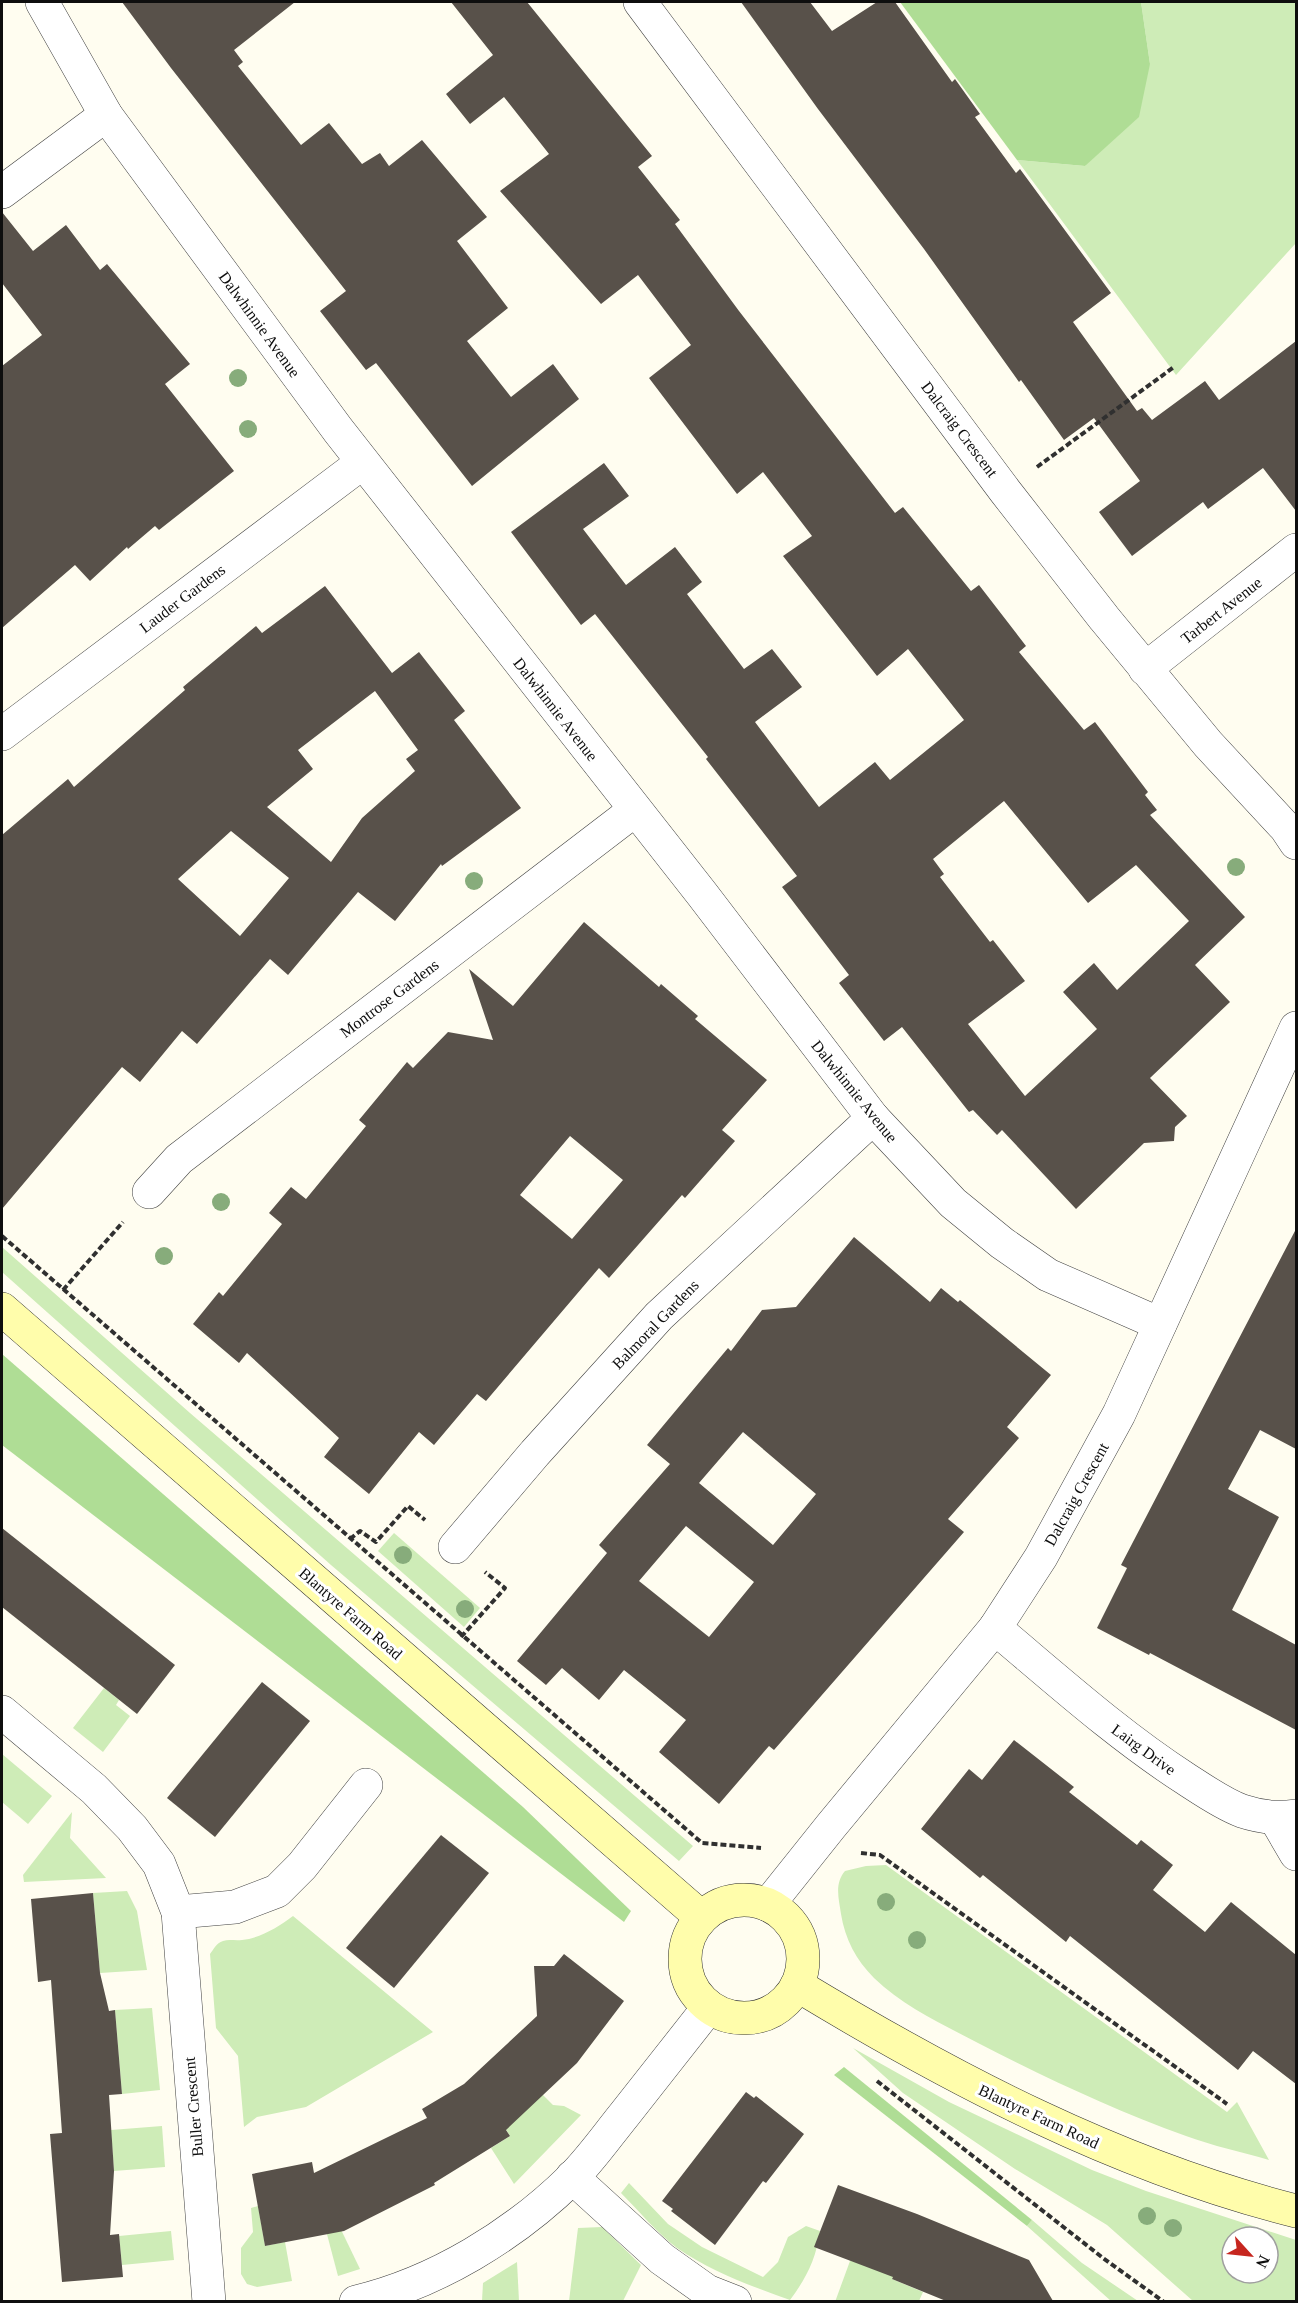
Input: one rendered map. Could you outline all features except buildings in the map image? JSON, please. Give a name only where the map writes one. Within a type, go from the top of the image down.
[{"type":"main road","name":"Blantyre Farm Road","points":[[2,1309],[701,1917]]},
{"type":"main road","points":[[739,1900],[753,1900],[768,1905],[783,1914],[795,1929],[802,1947],[803,1967],[797,1985],[785,2002],[768,2013],[748,2018],[728,2016],[709,2007],[695,1993],[686,1974],[685,1954],[690,1934],[701,1917],[712,1908],[739,1900]]},
{"type":"main road","name":"Blantyre Farm Road","points":[[797,1985],[928,2062],[994,2097],[1074,2133],[1168,2171],[1296,2211]]},
{"type":"street","name":"Dalwhinnie Avenue","points":[[42,2],[106,115],[362,463],[702,894],[873,1118],[953,1203],[1002,1243],[1048,1275],[1160,1324]]},
{"type":"street","name":"Dalcraig Crescent","points":[[640,2],[1005,491],[1145,669],[1208,744],[1280,821],[1296,843]]},
{"type":"street","points":[[2,192],[106,115]]},
{"type":"street","name":"Lauder Gardens","points":[[2,734],[362,463]]},
{"type":"street","name":"Tarbert Avenue","points":[[1145,669],[1296,550]]},
{"type":"street","name":"Montrose Gardens","points":[[149,1192],[179,1159],[635,810]]},
{"type":"street","name":"Dalcraig Crescent","points":[[768,1905],[995,1628],[1041,1557],[1119,1414],[1296,1028]]},
{"type":"street","name":"Balmoral Gardens","points":[[455,1547],[535,1453],[659,1316],[873,1118]]},
{"type":"street","name":"Lairg Drive","points":[[995,1628],[1158,1761],[1241,1810],[1286,1817],[1296,1854]]},
{"type":"street","name":"Buller Crescent","points":[[2,1712],[94,1789],[132,1828],[159,1864],[178,1912],[209,2301]]},
{"type":"street","points":[[178,1912],[235,1907],[277,1891],[302,1866],[366,1785]]},
{"type":"street","points":[[356,2301],[380,2296],[464,2258],[511,2228],[572,2177],[709,2007]]},
{"type":"street","points":[[572,2177],[662,2259],[707,2291],[735,2301]]},
{"type":"path","points":[[1005,491],[1174,367]]},
{"type":"path","points":[[63,1290],[149,1192]]},
{"type":"path","points":[[2,1236],[461,1637],[702,1843],[880,1855],[1227,2104]]},
{"type":"path","points":[[350,1539],[360,1531],[376,1542],[408,1506],[504,1588],[461,1637]]},
{"type":"path","points":[[876,2081],[1103,2258],[1164,2301]]},
{"type":"green space","points":[[900,2],[1141,2],[1150,64],[1139,117],[1085,166],[1017,160]]},
{"type":"green space","points":[[1141,2],[1296,2],[1296,243],[1176,375],[1017,160],[1085,166],[1150,64]]},
{"type":"green space","points":[[2,1247],[190,1413],[693,1846],[679,1861],[331,1565],[2,1272]]},
{"type":"green space","points":[[2,1354],[523,1807],[631,1911],[624,1922],[2,1445]]},
{"type":"green space","points":[[394,1533],[480,1608],[464,1627],[378,1551]]},
{"type":"green space","points":[[104,1688],[119,1700],[116,1705],[130,1716],[103,1752],[73,1728]]},
{"type":"green space","points":[[2,1754],[52,1796],[28,1824],[2,1802]]},
{"type":"green space","points":[[72,1812],[70,1838],[106,1878],[24,1882],[23,1875]]},
{"type":"green space","points":[[886,1865],[1227,2112],[1237,2102],[1269,2160],[1186,2136],[1080,2093],[937,2022],[898,1998],[874,1978],[852,1949],[845,1932],[838,1892],[839,1881],[845,1871],[866,1866]]},
{"type":"green space","points":[[127,1891],[137,1911],[147,1970],[100,1973],[93,1893]]},
{"type":"green space","points":[[293,1916],[433,2032],[306,2107],[257,2117],[244,2127],[238,2056],[216,2028],[210,1954],[221,1942],[256,1937]]},
{"type":"green space","points":[[152,2008],[160,2090],[122,2094],[115,2010]]},
{"type":"green space","points":[[853,2048],[949,2102],[1092,2170],[1146,2191],[1250,2225],[1220,2225],[1220,2285],[1280,2285],[1280,2235],[1296,2240],[1296,2301],[1193,2301],[1107,2225],[1015,2169],[903,2093]]},
{"type":"green space","points":[[844,2067],[1032,2220],[1027,2226],[834,2075]]},
{"type":"green space","points":[[543,2095],[553,2105],[564,2106],[581,2115],[514,2184],[491,2148],[510,2136],[488,2100]]},
{"type":"green space","points":[[162,2126],[165,2167],[114,2171],[111,2130]]},
{"type":"green space","points":[[629,2183],[668,2224],[702,2247],[763,2277],[778,2262],[788,2237],[806,2226],[820,2231],[816,2250],[806,2275],[790,2300],[746,2284],[704,2264],[677,2248],[655,2229],[621,2193]]},
{"type":"green space","points":[[258,2206],[265,2246],[285,2242],[292,2281],[257,2287],[247,2284],[241,2274],[241,2248],[253,2232],[251,2208]]},
{"type":"green space","points":[[332,2211],[360,2269],[338,2276],[324,2223]]},
{"type":"green space","points":[[1032,2220],[1082,2263],[1138,2301],[1111,2301],[1027,2226]]},
{"type":"green space","points":[[602,2227],[641,2265],[623,2301],[569,2301],[578,2228]]},
{"type":"green space","points":[[171,2231],[174,2260],[122,2265],[119,2236]]},
{"type":"green space","points":[[850,2261],[899,2264],[892,2279],[923,2292],[919,2301],[835,2302]]},
{"type":"green space","points":[[517,2262],[519,2301],[482,2301],[483,2283]]}]
